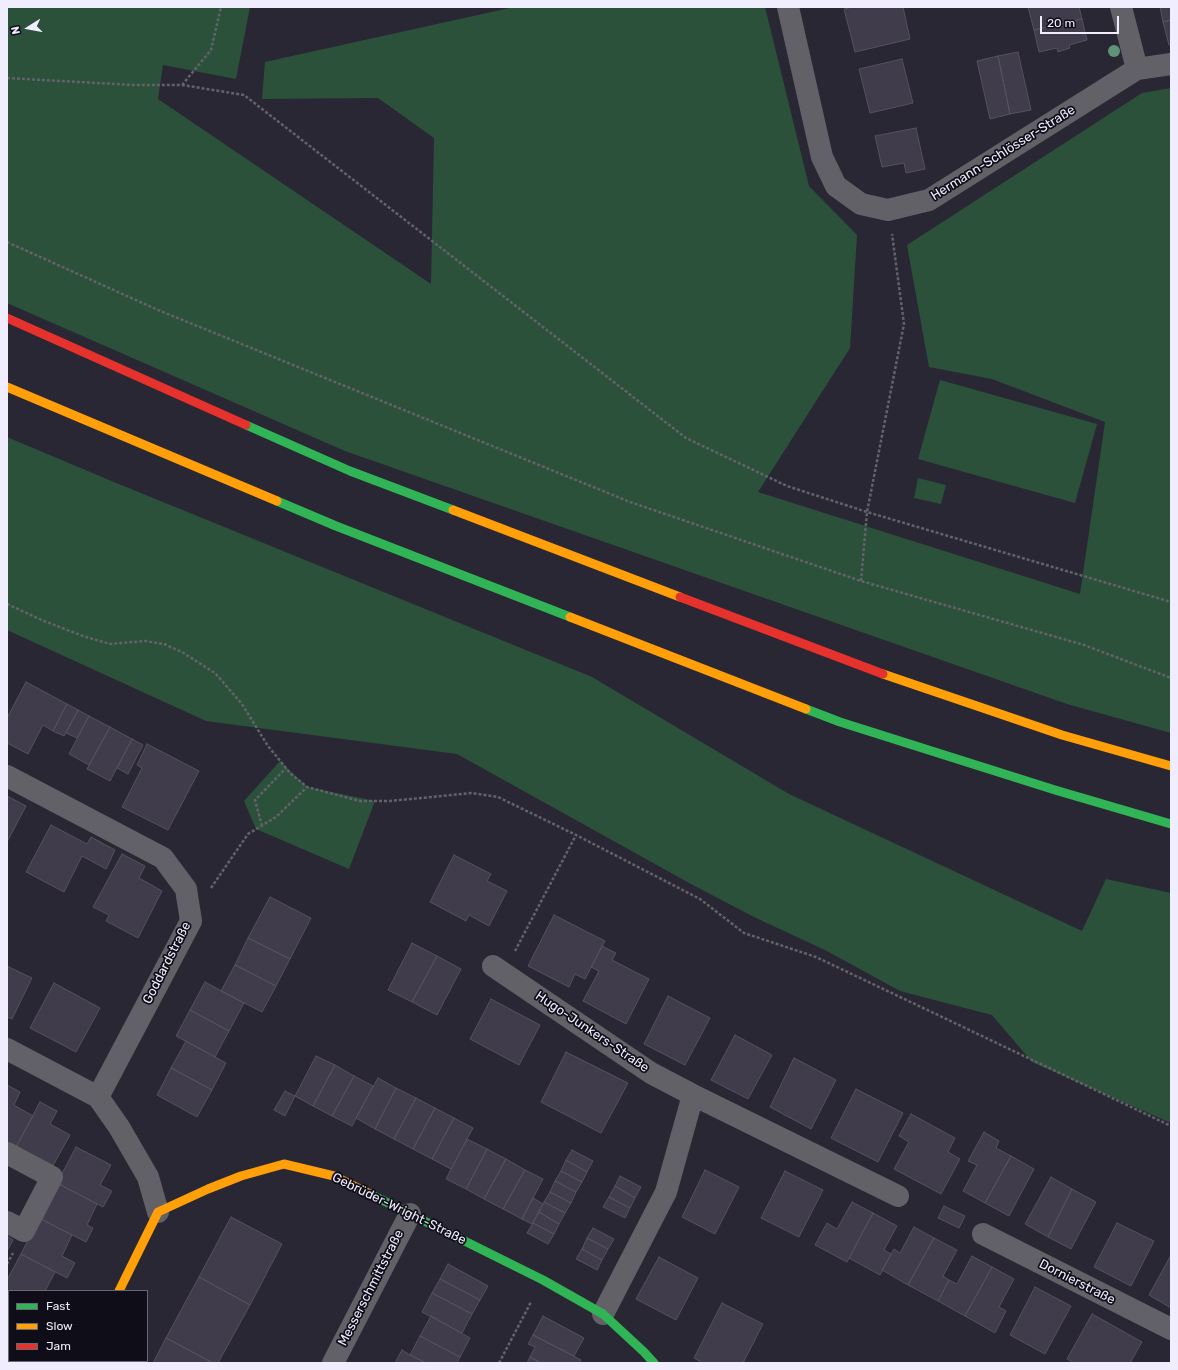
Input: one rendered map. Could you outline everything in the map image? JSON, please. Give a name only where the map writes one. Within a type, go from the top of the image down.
[{"type":"main road","points":[[7,318],[387,485],[852,663],[1062,736],[1171,766]]},
{"type":"main road","points":[[7,387],[336,526],[840,722],[1056,790],[1171,824]]},
{"type":"main road","name":"Gebrüder-Wright-Straße","points":[[158,1212],[208,1188],[234,1178],[284,1164],[334,1176],[543,1280],[603,1314],[654,1363]]},
{"type":"main road","points":[[119,1290],[158,1212]]},
{"type":"street","name":"Hermann-Schlösser-Straße","points":[[788,7],[822,157],[836,186],[861,204],[888,210],[929,200],[1137,69]]},
{"type":"street","points":[[1121,7],[1137,69],[1171,64]]},
{"type":"street","name":"Goddardstraße","points":[[7,776],[163,858],[186,889],[191,921],[98,1097]]},
{"type":"street","name":"Hugo-Junkers-Straße","points":[[499,970],[651,1073],[692,1095],[898,1196]]},
{"type":"street","points":[[7,1049],[98,1097],[119,1127],[148,1177],[158,1212]]},
{"type":"street","points":[[603,1314],[666,1192],[692,1095]]},
{"type":"street","points":[[7,1153],[52,1177],[24,1231],[7,1222]]},
{"type":"street","name":"Messerschmittstraße","points":[[333,1363],[410,1214]]},
{"type":"street","name":"Dornierstraße","points":[[983,1234],[1171,1329]]},
{"type":"path","points":[[182,85],[211,50],[221,7]]},
{"type":"path","points":[[7,78],[118,84],[182,85],[244,95],[686,438],[787,486],[867,512],[1171,602]]},
{"type":"path","points":[[861,581],[867,512],[904,324],[888,210]]},
{"type":"path","points":[[7,242],[158,310],[630,502],[861,581],[1084,644],[1171,678]]},
{"type":"path","points":[[7,604],[44,621],[83,636],[110,644],[144,641],[164,644],[182,652],[215,673],[242,704],[268,746],[286,768],[307,787],[360,801],[390,801],[472,793],[498,797],[576,835],[700,899],[744,933],[816,957],[1171,1126]]},
{"type":"path","points":[[262,826],[256,800],[286,768]]},
{"type":"path","points":[[210,889],[248,834],[276,817],[307,787]]},
{"type":"path","points":[[499,970],[576,835]]},
{"type":"path","points":[[499,1363],[543,1280]]},
{"type":"green space","points":[[7,7],[250,7],[236,79],[163,65],[158,99],[431,284],[434,138],[378,98],[262,99],[265,62],[514,7],[765,7],[809,186],[857,235],[850,348],[758,492],[1080,594],[1105,422],[992,379],[929,367],[907,245],[1142,93],[1171,88],[1171,733],[1067,704],[345,451],[7,303]]},
{"type":"green space","points":[[940,380],[1097,424],[1075,503],[918,459]]},
{"type":"green space","points":[[7,437],[592,677],[789,794],[1082,931],[1106,879],[1171,893],[1171,1123],[1032,1062],[992,1015],[900,991],[825,950],[754,917],[691,884],[457,754],[206,721],[7,630]]},
{"type":"green space","points":[[918,478],[946,485],[941,504],[914,498]]},
{"type":"green space","points":[[280,761],[307,787],[375,801],[349,869],[256,829],[244,801]]},
{"type":"building","points":[[853,7],[903,7],[910,39],[855,52],[844,9]]},
{"type":"building","points":[[1028,7],[1079,7],[1082,19],[1034,30]]},
{"type":"building","points":[[1160,7],[1171,7],[1171,20],[1163,22]]},
{"type":"building","points":[[1082,19],[1087,40],[1069,45],[1070,48],[1058,52],[1057,48],[1039,52],[1034,30]]},
{"type":"building","points":[[1171,20],[1171,45],[1169,45],[1163,22]]},
{"type":"building","points":[[1018,52],[1031,110],[1010,114],[998,56]]},
{"type":"building","points":[[998,56],[1010,114],[990,119],[977,61]]},
{"type":"building","points":[[902,59],[913,103],[870,113],[859,69]]},
{"type":"building","points":[[916,128],[925,169],[906,173],[904,163],[882,167],[875,136]]},
{"type":"building","points":[[26,682],[67,704],[53,731],[43,725],[28,754],[7,743],[7,718]]},
{"type":"building","points":[[67,704],[78,710],[64,736],[53,731]]},
{"type":"building","points":[[78,710],[89,716],[77,738],[66,733]]},
{"type":"building","points":[[89,716],[110,727],[89,765],[69,754]]},
{"type":"building","points":[[110,727],[132,739],[110,781],[87,769]]},
{"type":"building","points":[[132,739],[143,745],[128,774],[117,768]]},
{"type":"building","points":[[147,744],[199,771],[168,830],[122,807],[142,768],[137,765]]},
{"type":"building","points":[[7,796],[26,806],[7,842]]},
{"type":"building","points":[[51,825],[87,844],[91,837],[115,850],[106,869],[82,856],[64,892],[26,872]]},
{"type":"building","points":[[122,854],[145,866],[139,878],[162,891],[138,938],[106,921],[109,915],[93,907]]},
{"type":"building","points":[[454,855],[491,874],[487,881],[507,891],[489,926],[469,915],[466,921],[430,902]]},
{"type":"building","points":[[270,897],[311,918],[290,959],[248,938]]},
{"type":"building","points":[[554,915],[605,941],[585,979],[575,974],[569,987],[528,966]]},
{"type":"building","points":[[248,938],[290,959],[276,986],[235,965]]},
{"type":"building","points":[[412,943],[437,956],[412,1002],[388,990]]},
{"type":"building","points":[[602,946],[616,953],[612,960],[649,979],[626,1024],[583,1001],[599,971],[591,967]]},
{"type":"building","points":[[437,956],[461,969],[437,1015],[412,1002]]},
{"type":"building","points":[[235,965],[276,986],[262,1012],[221,991]]},
{"type":"building","points":[[7,966],[32,978],[12,1019],[7,1017]]},
{"type":"building","points":[[205,982],[244,1003],[229,1031],[190,1010]]},
{"type":"building","points":[[54,983],[100,1008],[76,1052],[30,1028]]},
{"type":"building","points":[[668,996],[710,1018],[685,1065],[644,1044]]},
{"type":"building","points":[[491,999],[540,1025],[519,1065],[470,1039]]},
{"type":"building","points":[[190,1010],[229,1031],[215,1057],[176,1036]]},
{"type":"building","points":[[735,1035],[772,1055],[748,1099],[711,1080]]},
{"type":"building","points":[[186,1041],[226,1063],[212,1090],[171,1068]]},
{"type":"building","points":[[566,1052],[628,1083],[601,1133],[541,1102]]},
{"type":"building","points":[[316,1056],[335,1065],[313,1106],[295,1096]]},
{"type":"building","points":[[794,1058],[836,1080],[811,1129],[770,1107]]},
{"type":"building","points":[[335,1065],[354,1076],[332,1116],[313,1106]]},
{"type":"building","points":[[171,1068],[212,1090],[197,1117],[157,1095]]},
{"type":"building","points":[[354,1076],[373,1086],[352,1126],[332,1116]]},
{"type":"building","points":[[378,1078],[396,1088],[375,1129],[356,1118]]},
{"type":"building","points":[[7,1085],[20,1092],[14,1105],[33,1116],[15,1149],[7,1145]]},
{"type":"building","points":[[396,1088],[416,1098],[394,1139],[375,1129]]},
{"type":"building","points":[[856,1089],[903,1113],[878,1162],[831,1138]]},
{"type":"building","points":[[285,1091],[295,1096],[285,1116],[274,1110]]},
{"type":"building","points":[[416,1098],[435,1108],[413,1149],[394,1139]]},
{"type":"building","points":[[40,1102],[57,1111],[50,1124],[70,1135],[51,1169],[15,1149]]},
{"type":"building","points":[[435,1108],[454,1118],[432,1159],[413,1149]]},
{"type":"building","points":[[911,1114],[955,1138],[948,1152],[960,1159],[941,1194],[894,1169],[909,1142],[899,1136]]},
{"type":"building","points":[[454,1118],[473,1128],[451,1169],[432,1159]]},
{"type":"building","points":[[984,1132],[999,1141],[996,1148],[1011,1156],[985,1203],[963,1191],[977,1165],[968,1161]]},
{"type":"building","points":[[467,1139],[487,1149],[466,1189],[446,1179]]},
{"type":"building","points":[[76,1147],[111,1165],[100,1185],[112,1191],[103,1207],[57,1183]]},
{"type":"building","points":[[487,1149],[506,1159],[484,1199],[466,1189]]},
{"type":"building","points":[[572,1150],[593,1161],[587,1172],[566,1160]]},
{"type":"building","points":[[1011,1156],[1034,1169],[1009,1216],[985,1203]]},
{"type":"building","points":[[506,1159],[525,1170],[503,1209],[484,1199]]},
{"type":"building","points":[[566,1160],[587,1172],[582,1182],[561,1171]]},
{"type":"building","points":[[525,1170],[543,1179],[522,1219],[503,1209]]},
{"type":"building","points":[[705,1170],[739,1187],[715,1234],[682,1217]]},
{"type":"building","points":[[561,1171],[582,1182],[576,1192],[555,1181]]},
{"type":"building","points":[[785,1171],[823,1190],[799,1237],[761,1218]]},
{"type":"building","points":[[620,1176],[641,1187],[635,1198],[615,1186]]},
{"type":"building","points":[[1051,1177],[1072,1189],[1048,1237],[1025,1224]]},
{"type":"building","points":[[555,1181],[576,1192],[571,1203],[550,1192]]},
{"type":"building","points":[[57,1183],[97,1204],[87,1225],[93,1228],[86,1242],[39,1218]]},
{"type":"building","points":[[615,1186],[635,1198],[630,1208],[609,1197]]},
{"type":"building","points":[[1072,1189],[1096,1202],[1071,1249],[1048,1237]]},
{"type":"building","points":[[550,1192],[571,1203],[565,1213],[544,1202]]},
{"type":"building","points":[[609,1197],[630,1208],[625,1218],[603,1207]]},
{"type":"building","points":[[533,1198],[543,1204],[532,1224],[522,1219]]},
{"type":"building","points":[[544,1202],[565,1213],[559,1224],[539,1212]]},
{"type":"building","points":[[852,1202],[873,1213],[847,1262],[815,1245],[827,1223],[837,1229]]},
{"type":"building","points":[[944,1206],[965,1216],[959,1228],[938,1218]]},
{"type":"building","points":[[539,1212],[559,1224],[554,1234],[533,1223]]},
{"type":"building","points":[[873,1213],[897,1226],[884,1250],[891,1254],[880,1275],[849,1258]]},
{"type":"building","points":[[231,1217],[282,1244],[250,1305],[199,1277]]},
{"type":"building","points":[[39,1218],[72,1235],[62,1256],[75,1263],[67,1278],[21,1254]]},
{"type":"building","points":[[533,1223],[554,1234],[548,1244],[527,1233]]},
{"type":"building","points":[[1117,1223],[1154,1241],[1131,1286],[1094,1267]]},
{"type":"building","points":[[914,1227],[934,1238],[908,1285],[882,1270],[894,1249],[900,1253]]},
{"type":"building","points":[[593,1228],[614,1239],[608,1249],[587,1238]]},
{"type":"building","points":[[7,1236],[13,1240],[7,1251]]},
{"type":"building","points":[[587,1238],[608,1249],[602,1260],[582,1249]]},
{"type":"building","points":[[934,1238],[957,1250],[943,1276],[949,1280],[938,1301],[908,1285]]},
{"type":"building","points":[[582,1249],[602,1260],[597,1270],[576,1259]]},
{"type":"building","points":[[21,1254],[55,1272],[46,1290],[8,1290],[8,1292],[7,1280]]},
{"type":"building","points":[[1171,1255],[1171,1308],[1149,1295]]},
{"type":"building","points":[[972,1256],[992,1267],[965,1316],[938,1301],[949,1280],[957,1284]]},
{"type":"building","points":[[659,1257],[698,1278],[676,1320],[636,1299]]},
{"type":"building","points":[[448,1264],[488,1286],[480,1300],[440,1279]]},
{"type":"building","points":[[992,1267],[1014,1279],[999,1307],[1006,1311],[995,1333],[965,1316]]},
{"type":"building","points":[[199,1277],[250,1305],[218,1363],[213,1363],[166,1338]]},
{"type":"building","points":[[440,1279],[480,1300],[472,1314],[432,1293]]},
{"type":"building","points":[[1035,1287],[1071,1306],[1045,1354],[1010,1335]]},
{"type":"building","points":[[432,1293],[472,1314],[462,1333],[422,1312]]},
{"type":"building","points":[[722,1303],[763,1324],[743,1363],[703,1363],[694,1358]]},
{"type":"building","points":[[1092,1314],[1142,1342],[1130,1363],[1074,1363],[1067,1359]]},
{"type":"building","points":[[431,1316],[470,1338],[460,1357],[420,1336]]},
{"type":"building","points":[[543,1316],[584,1338],[574,1356],[533,1335]]},
{"type":"building","points":[[533,1335],[581,1360],[579,1363],[541,1363],[530,1357],[535,1347],[528,1344]]},
{"type":"building","points":[[420,1336],[460,1357],[457,1363],[426,1363],[410,1355]]},
{"type":"building","points":[[166,1338],[213,1363],[153,1363]]},
{"type":"building","points":[[402,1350],[410,1355],[426,1363],[395,1363]]},
{"type":"building","points":[[530,1357],[541,1363],[527,1363]]},
{"type":"traffic: fast","points":[[246,425],[350,471],[453,510]]},
{"type":"traffic: fast","points":[[277,501],[336,526],[570,617]]},
{"type":"traffic: fast","points":[[806,709],[840,722],[1055,790],[1171,824]]},
{"type":"traffic: fast","points":[[368,1193],[543,1280],[603,1314],[654,1363]]},
{"type":"traffic: slow","points":[[7,387],[277,501]]},
{"type":"traffic: slow","points":[[453,510],[680,597]]},
{"type":"traffic: slow","points":[[570,617],[806,709]]},
{"type":"traffic: slow","points":[[883,674],[1062,735],[1171,766]]},
{"type":"traffic: slow","points":[[119,1290],[158,1212],[208,1189],[241,1176],[284,1164],[334,1176],[368,1193]]},
{"type":"traffic: jam","points":[[7,318],[246,425]]},
{"type":"traffic: jam","points":[[680,597],[883,674]]}]
